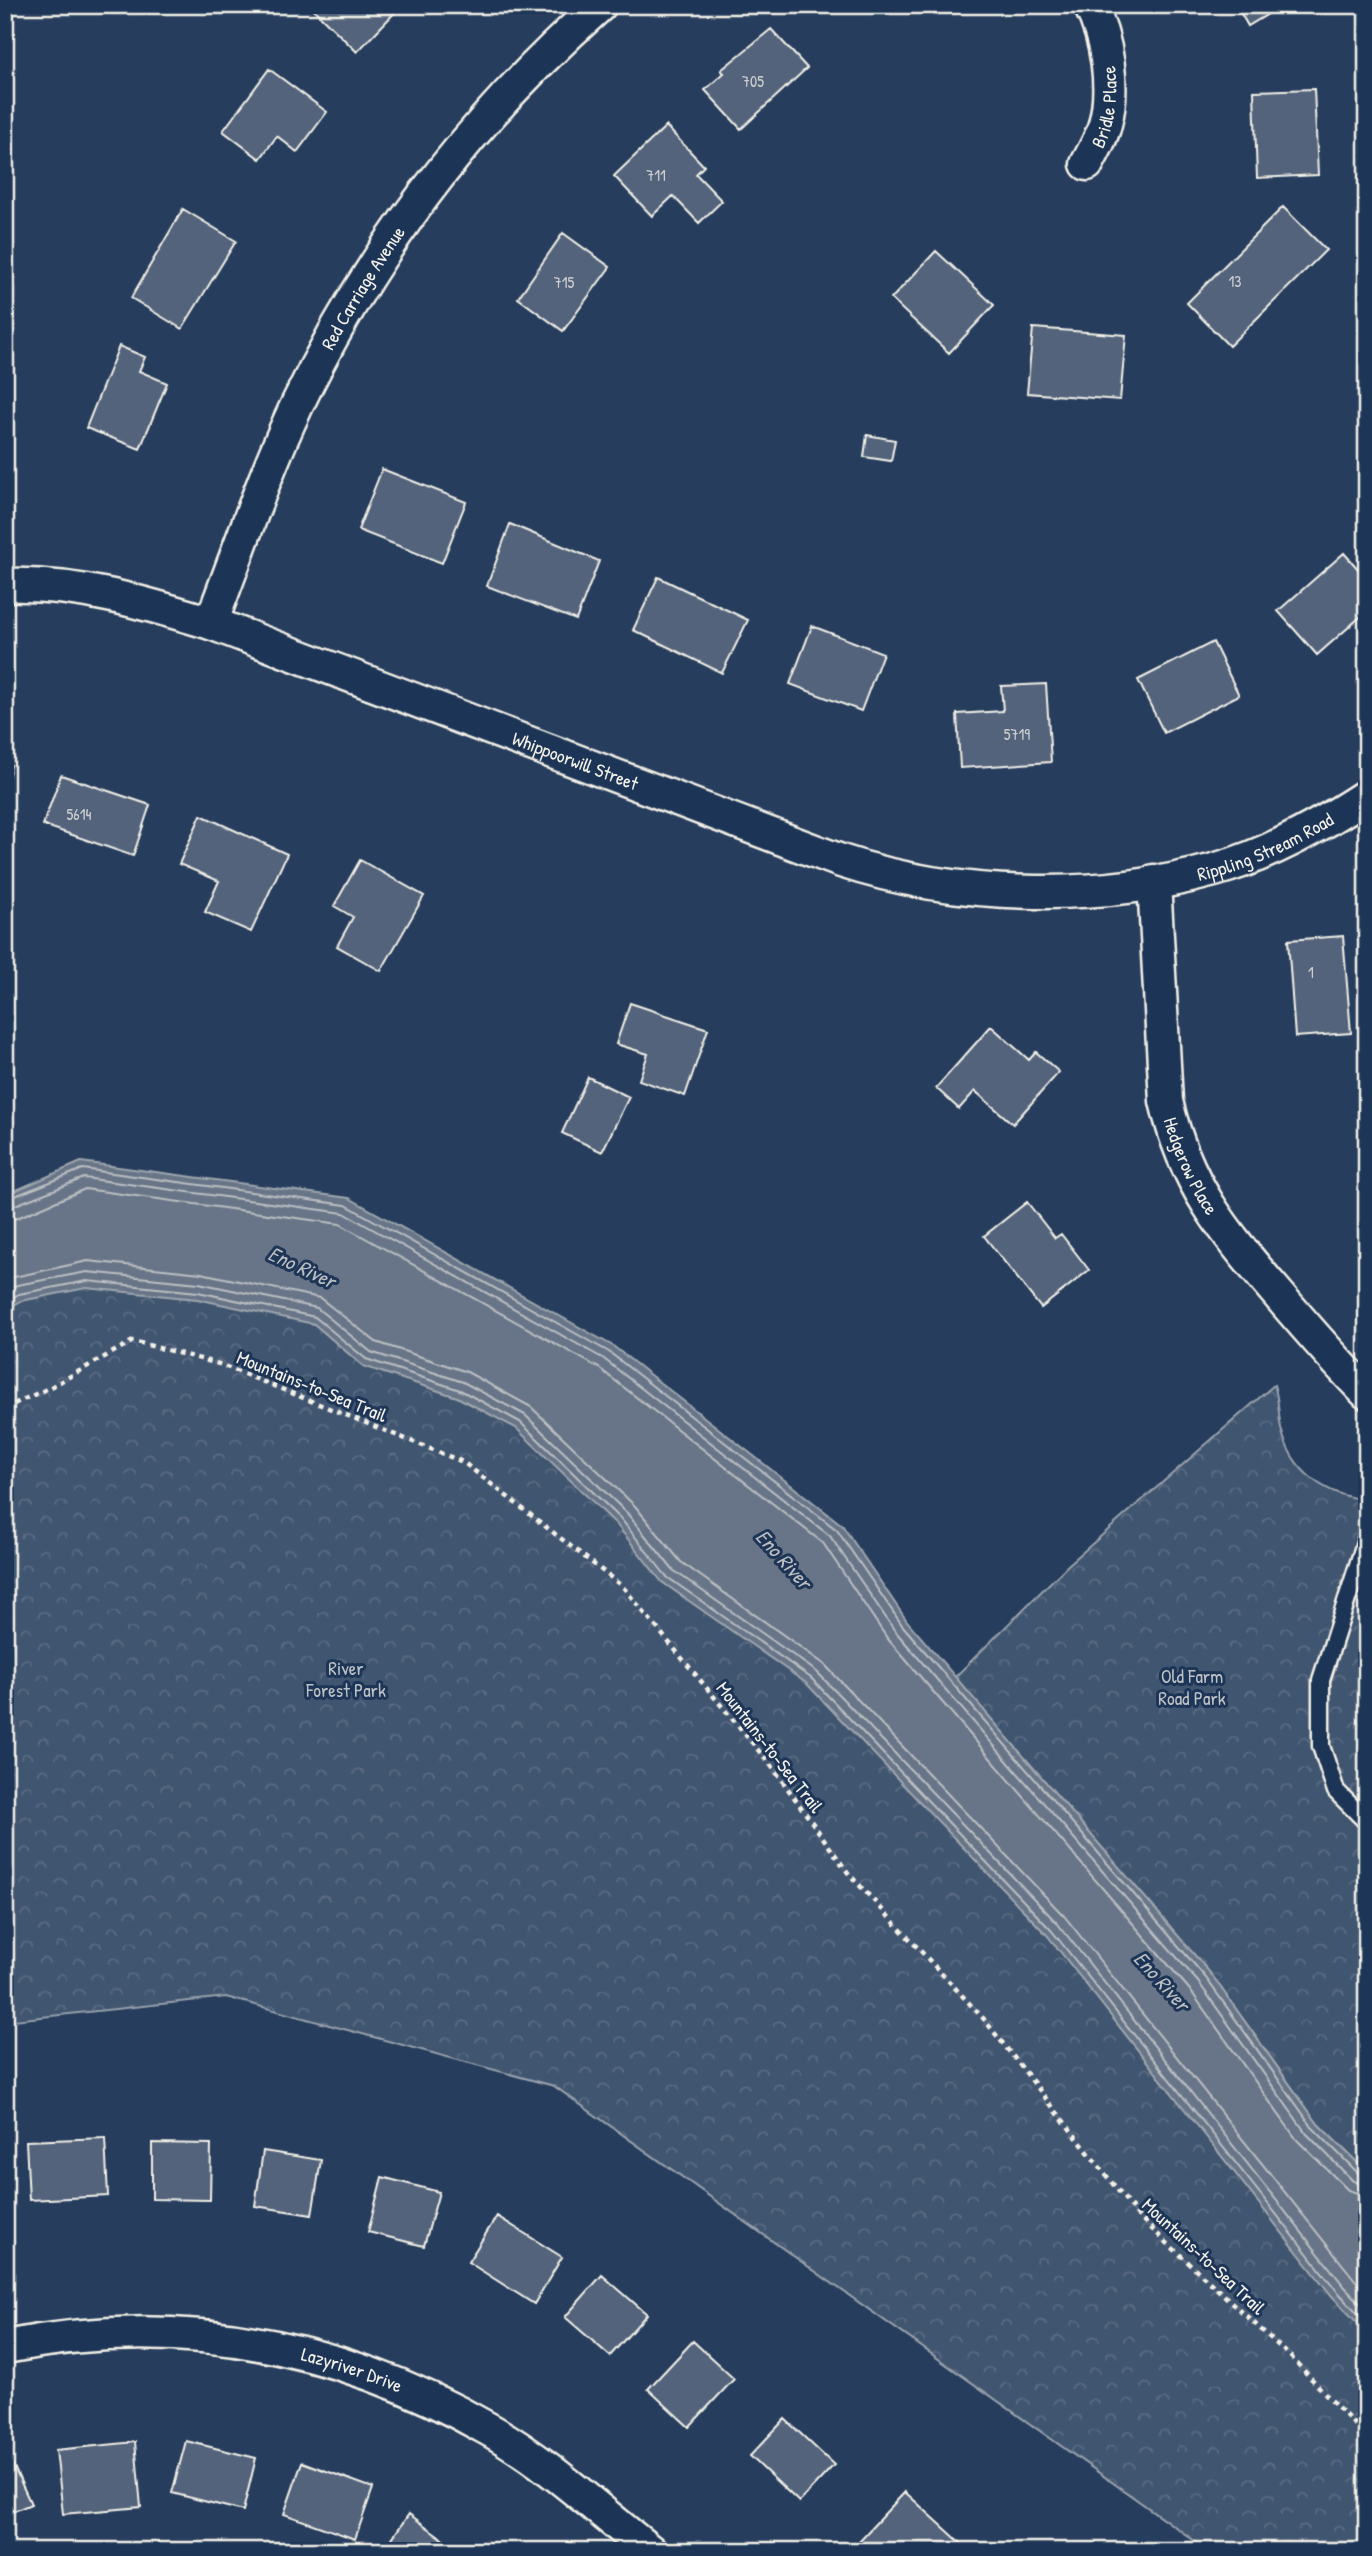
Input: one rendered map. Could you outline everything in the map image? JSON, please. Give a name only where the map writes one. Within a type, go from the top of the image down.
[{"type":"street","name":"Red Carriage Avenue","points":[[211,623],[296,406],[353,299],[405,218],[471,135],[526,74],[600,5]]},
{"type":"street","name":"Bridle Place","points":[[1087,164],[1105,124],[1107,88],[1106,54],[1099,22],[1090,5]]},
{"type":"street","name":"Whippoorwill Street","points":[[5,585],[85,591],[146,603],[211,623],[887,876],[995,891],[1079,892],[1154,881]]},
{"type":"street","name":"Rippling Stream Road","points":[[1154,881],[1215,870],[1277,846],[1331,818],[1367,795]]},
{"type":"street","name":"Hedgerow Place","points":[[1154,881],[1166,1101],[1173,1133],[1188,1174],[1230,1240],[1364,1385]]},
{"type":"street","name":"Lazyriver Drive","points":[[5,2347],[64,2336],[122,2332],[197,2334],[269,2344],[335,2361],[434,2400],[491,2431],[534,2459],[650,2551]]},
{"type":"lane","points":[[1367,1537],[1321,1680],[1321,1746],[1336,1791],[1367,1822]]},
{"type":"path","name":"Mountains-to-Sea Trail","points":[[5,1408],[49,1388],[133,1341],[219,1364],[464,1462],[623,1587],[773,1768],[849,1874],[983,2018],[1138,2216],[1292,2358],[1367,2438]]},
{"type":"green space","name":"River Forest Park","points":[[56,1210],[650,1430],[1367,2226],[1367,2551],[1209,2551],[554,2086],[226,1997],[5,2021],[5,1272]]},
{"type":"green space","name":"Old Farm Road Park","points":[[1274,1385],[1281,1428],[1293,1457],[1301,1468],[1337,1493],[1367,1500],[1367,2172],[1318,2124],[1211,1974],[955,1677],[1068,1565]]},
{"type":"water","name":"Eno River","points":[[81,1162],[349,1198],[613,1346],[842,1525],[907,1621],[1211,1974],[1318,2124],[1367,2172],[1367,2333],[1332,2296],[1047,1935],[806,1683],[662,1582],[616,1524],[516,1428],[457,1397],[363,1366],[314,1324],[197,1299],[86,1288],[21,1301],[5,1310],[5,1195]]},
{"type":"building","points":[[309,5],[402,5],[357,52]]},
{"type":"building","points":[[1236,5],[1283,5],[1248,26]]},
{"type":"building","points":[[771,29],[807,68],[741,129],[705,90],[724,73],[721,70]]},
{"type":"building","points":[[269,69],[327,112],[297,152],[277,136],[260,159],[223,131]]},
{"type":"building","points":[[1314,89],[1318,175],[1257,178],[1254,91]]},
{"type":"building","points":[[666,126],[704,166],[696,174],[722,201],[699,223],[673,196],[652,216],[614,176]]},
{"type":"building","points":[[1283,207],[1326,250],[1229,346],[1187,303]]},
{"type":"building","points":[[183,209],[236,241],[182,329],[131,298]]},
{"type":"building","points":[[563,233],[610,267],[563,331],[518,298]]},
{"type":"building","points":[[936,251],[994,305],[949,353],[891,299]]},
{"type":"building","points":[[1033,328],[1126,335],[1120,400],[1027,393]]},
{"type":"building","points":[[119,346],[145,357],[139,371],[167,383],[140,449],[86,428]]},
{"type":"building","points":[[867,435],[895,440],[891,461],[864,457]]},
{"type":"building","points":[[382,469],[466,502],[442,563],[358,530]]},
{"type":"building","points":[[510,524],[599,561],[576,620],[487,586]]},
{"type":"building","points":[[1344,553],[1367,579],[1367,611],[1317,655],[1278,611]]},
{"type":"building","points":[[658,577],[748,620],[722,673],[633,630]]},
{"type":"building","points":[[812,626],[883,653],[861,711],[790,684]]},
{"type":"building","points":[[1213,642],[1239,695],[1164,733],[1138,680]]},
{"type":"building","points":[[1046,684],[1051,762],[960,768],[957,714],[1003,711],[1001,686]]},
{"type":"building","points":[[5,763],[11,765],[5,791]]},
{"type":"building","points":[[61,775],[150,805],[133,856],[43,825]]},
{"type":"building","points":[[201,815],[287,854],[251,932],[205,912],[219,881],[179,864]]},
{"type":"building","points":[[360,860],[424,896],[381,971],[337,946],[353,917],[334,906]]},
{"type":"building","points":[[1343,936],[1351,1033],[1295,1037],[1288,940]]},
{"type":"building","points":[[630,1003],[708,1029],[685,1096],[639,1080],[648,1054],[616,1044]]},
{"type":"building","points":[[991,1026],[1029,1060],[1036,1052],[1059,1072],[1013,1124],[975,1091],[959,1109],[936,1088]]},
{"type":"building","points":[[588,1077],[629,1097],[602,1152],[562,1133]]},
{"type":"building","points":[[1027,1202],[1055,1238],[1061,1234],[1089,1270],[1041,1308],[984,1236]]},
{"type":"building","points":[[105,2138],[108,2196],[29,2200],[26,2141]]},
{"type":"building","points":[[152,2143],[211,2144],[210,2200],[152,2199]]},
{"type":"building","points":[[263,2151],[321,2160],[312,2215],[255,2206]]},
{"type":"building","points":[[382,2177],[439,2192],[424,2246],[368,2232]]},
{"type":"building","points":[[497,2216],[562,2257],[534,2304],[468,2262]]},
{"type":"building","points":[[602,2275],[647,2314],[610,2356],[565,2317]]},
{"type":"building","points":[[693,2341],[734,2379],[689,2427],[648,2389]]},
{"type":"building","points":[[785,2419],[834,2465],[799,2502],[750,2456]]},
{"type":"building","points":[[186,2441],[256,2458],[243,2511],[172,2493]]},
{"type":"building","points":[[135,2442],[141,2507],[63,2514],[56,2450]]},
{"type":"building","points":[[7,2452],[31,2504],[5,2515],[5,2453]]},
{"type":"building","points":[[302,2462],[373,2488],[355,2539],[284,2514]]},
{"type":"building","points":[[905,2492],[962,2544],[955,2551],[870,2551],[859,2541]]},
{"type":"building","points":[[409,2514],[457,2549],[456,2551],[383,2551]]}]
